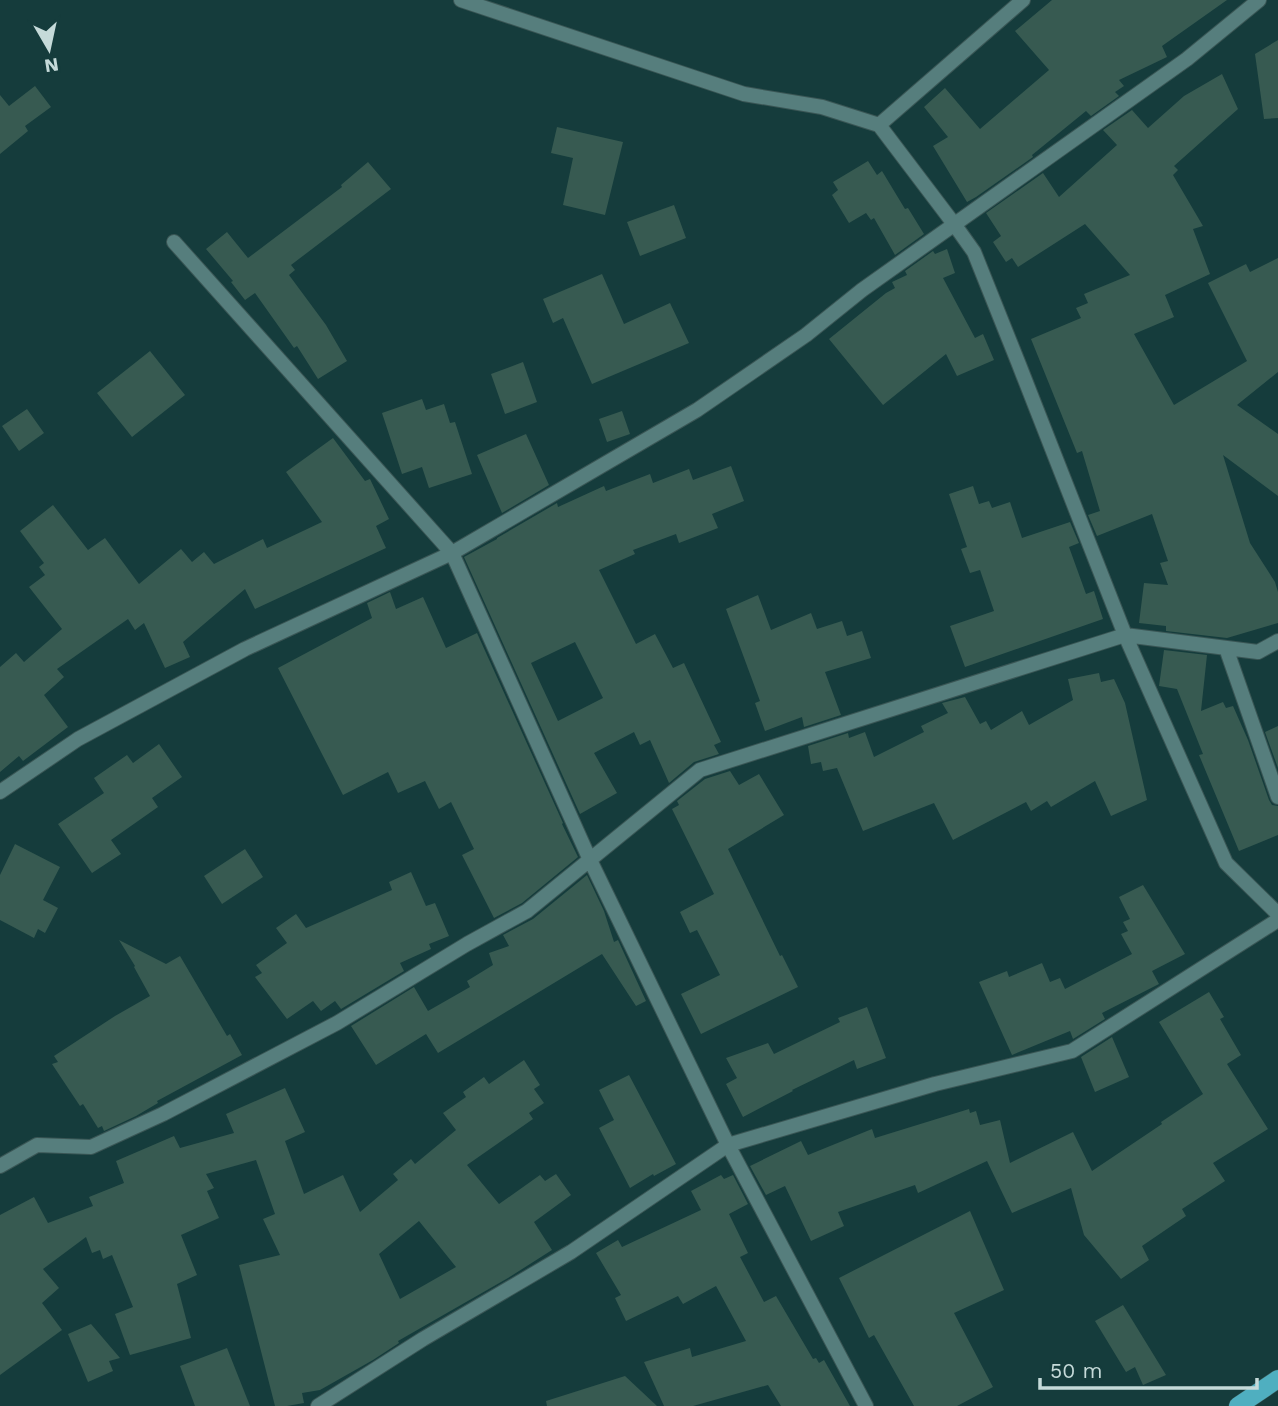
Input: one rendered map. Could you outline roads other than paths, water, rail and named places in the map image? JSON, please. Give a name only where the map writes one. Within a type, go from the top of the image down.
[{"type":"main road","points":[[1238,1406],[1278,1379]]},
{"type":"street","points":[[461,0],[744,94],[822,107],[879,125],[974,251],[1125,635],[1226,863],[1278,914]]},
{"type":"street","points":[[879,125],[1023,0]]},
{"type":"street","points":[[0,792],[78,739],[245,649],[452,553],[697,410],[806,335],[862,290],[1187,59],[1259,0]]},
{"type":"street","points":[[174,242],[452,553],[590,860],[728,1145],[866,1406]]},
{"type":"street","points":[[0,1166],[37,1145],[91,1147],[174,1108],[337,1023],[527,911],[700,770],[1125,635],[1258,652],[1278,641]]},
{"type":"street","points":[[1226,648],[1278,796]]},
{"type":"street","points":[[318,1406],[423,1339],[571,1252],[728,1145],[935,1084],[1072,1051],[1278,920]]}]
